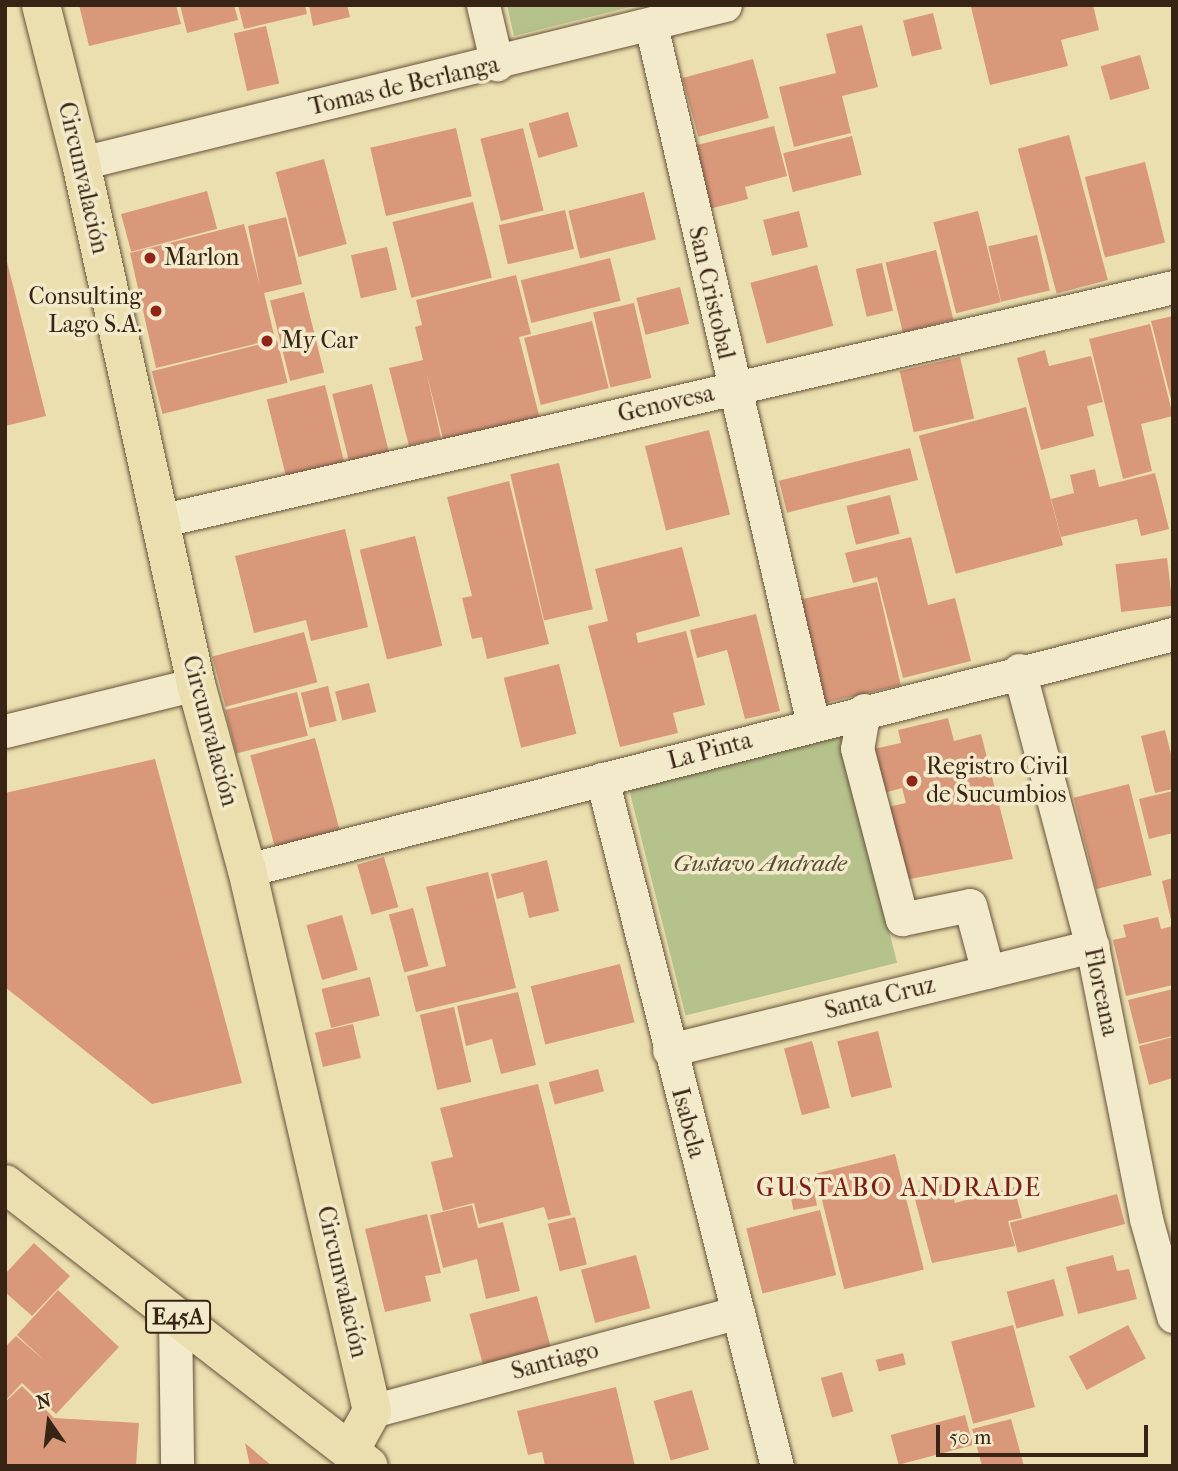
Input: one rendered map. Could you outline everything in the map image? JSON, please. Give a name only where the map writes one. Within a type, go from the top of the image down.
[{"type":"main road","name":"Circunvalación","points":[[41,5],[81,163],[196,684],[247,870],[372,1410]]},
{"type":"main road","name":"E45A","points":[[5,1184],[175,1315],[355,1461]]},
{"type":"main road","points":[[355,1461],[372,1410]]},
{"type":"street","points":[[483,5],[497,64]]},
{"type":"street","name":"Tomas de Berlanga","points":[[81,163],[497,64],[725,5]]},
{"type":"street","name":"San Cristobal","points":[[650,25],[813,724]]},
{"type":"street","name":"Genovesa","points":[[159,521],[1173,287]]},
{"type":"street","name":"La Pinta","points":[[247,870],[1019,670],[1173,634]]},
{"type":"street","name":"Floreana","points":[[1019,670],[1092,946],[1159,1216],[1173,1316]]},
{"type":"street","points":[[5,731],[196,684]]},
{"type":"street","points":[[864,710],[858,748],[902,919],[970,905],[988,972]]},
{"type":"street","name":"Isabela","points":[[603,779],[669,1050],[777,1466]]},
{"type":"street","name":"Santa Cruz","points":[[669,1050],[1092,946]]},
{"type":"street","name":"Santiago","points":[[372,1410],[738,1312]]},
{"type":"street","points":[[175,1315],[177,1466]]},
{"type":"green space","points":[[507,5],[638,5],[514,36]]},
{"type":"green space","name":"Gustavo Andrade","points":[[839,730],[897,963],[686,1016],[627,783]]},
{"type":"building","points":[[79,5],[176,5],[181,24],[89,46]]},
{"type":"building","points":[[180,5],[234,5],[238,20],[187,33]]},
{"type":"building","points":[[238,5],[305,5],[307,14],[244,29]]},
{"type":"building","points":[[309,5],[347,5],[350,17],[313,26]]},
{"type":"building","points":[[1093,5],[1099,30],[1061,40],[1068,66],[990,85],[971,7]]},
{"type":"building","points":[[933,13],[942,49],[912,56],[903,20]]},
{"type":"building","points":[[862,25],[878,87],[842,96],[851,133],[794,147],[779,87],[836,73],[826,34]]},
{"type":"building","points":[[266,26],[279,83],[247,91],[234,33]]},
{"type":"building","points":[[1140,55],[1150,89],[1110,100],[1101,66]]},
{"type":"building","points":[[753,59],[769,118],[698,137],[682,78]]},
{"type":"building","points":[[568,112],[578,147],[539,158],[529,123]]},
{"type":"building","points":[[774,126],[787,176],[745,187],[748,199],[709,209],[693,146]]},
{"type":"building","points":[[456,128],[472,196],[386,216],[370,148]]},
{"type":"building","points":[[523,128],[544,210],[501,221],[480,139]]},
{"type":"building","points":[[1069,135],[1108,280],[1057,294],[1018,149]]},
{"type":"building","points":[[852,136],[862,175],[793,192],[783,153]]},
{"type":"building","points":[[324,159],[347,244],[298,257],[276,172]]},
{"type":"building","points":[[1145,162],[1165,243],[1105,258],[1085,177]]},
{"type":"building","points":[[207,191],[217,229],[131,252],[121,214]]},
{"type":"building","points":[[644,192],[656,240],[580,258],[568,211]]},
{"type":"building","points":[[473,202],[492,278],[411,298],[392,222]]},
{"type":"building","points":[[565,210],[574,249],[508,264],[499,225]]},
{"type":"building","points":[[799,211],[808,247],[772,256],[763,220]]},
{"type":"building","points":[[978,211],[1001,302],[956,313],[933,222]]},
{"type":"building","points":[[286,217],[302,284],[264,293],[275,339],[156,368],[130,253],[244,224],[260,286],[248,226]]},
{"type":"building","points":[[1037,235],[1050,291],[1001,302],[988,246]]},
{"type":"building","points":[[387,247],[397,290],[361,298],[351,255]]},
{"type":"building","points":[[936,250],[953,320],[903,332],[886,263]]},
{"type":"building","points":[[5,254],[46,416],[5,426]]},
{"type":"building","points":[[610,258],[621,301],[531,323],[521,280]]},
{"type":"building","points":[[882,263],[893,311],[867,317],[856,269]]},
{"type":"building","points":[[817,265],[833,326],[767,344],[750,283]]},
{"type":"building","points":[[516,275],[531,334],[519,337],[540,419],[444,443],[426,371],[441,438],[409,446],[389,368],[423,360],[415,327],[422,325],[416,300]]},
{"type":"building","points":[[680,287],[689,324],[646,335],[636,298]]},
{"type":"building","points":[[304,292],[324,373],[290,381],[270,300]]},
{"type":"building","points":[[634,303],[651,378],[610,387],[593,312]]},
{"type":"building","points":[[1173,316],[1173,403],[1172,403],[1151,321]]},
{"type":"building","points":[[592,321],[609,388],[541,405],[524,338]]},
{"type":"building","points":[[1150,324],[1173,416],[1141,424],[1152,471],[1123,479],[1089,339]]},
{"type":"building","points":[[277,340],[288,383],[162,414],[152,371]]},
{"type":"building","points":[[1045,350],[1049,366],[1091,356],[1103,402],[1087,406],[1094,436],[1041,450],[1017,358]]},
{"type":"building","points":[[960,357],[974,418],[914,432],[900,371]]},
{"type":"building","points":[[372,384],[389,453],[349,463],[332,394]]},
{"type":"building","points":[[325,385],[346,467],[287,482],[267,400]]},
{"type":"building","points":[[1026,407],[1063,545],[956,574],[919,436]]},
{"type":"building","points":[[709,430],[730,514],[666,530],[645,446]]},
{"type":"building","points":[[910,448],[918,480],[787,513],[779,481]]},
{"type":"building","points":[[559,463],[593,609],[544,620],[510,474]]},
{"type":"building","points":[[1095,469],[1099,487],[1155,473],[1169,529],[1141,536],[1137,519],[1061,537],[1051,499],[1074,493],[1070,475]]},
{"type":"building","points":[[509,481],[549,644],[487,659],[482,637],[472,639],[462,598],[472,596],[447,497]]},
{"type":"building","points":[[890,495],[900,534],[856,545],[846,506]]},
{"type":"building","points":[[345,529],[368,627],[311,641],[306,620],[254,633],[235,556]]},
{"type":"building","points":[[415,536],[442,646],[387,659],[360,550]]},
{"type":"building","points":[[911,537],[928,605],[955,598],[971,661],[903,678],[877,577],[853,583],[845,553]]},
{"type":"building","points":[[682,547],[700,616],[636,633],[638,643],[686,631],[705,705],[673,713],[678,733],[620,747],[588,626],[608,621],[595,569]]},
{"type":"building","points":[[1167,558],[1173,606],[1121,612],[1115,564]]},
{"type":"building","points":[[877,582],[901,685],[818,704],[794,601]]},
{"type":"building","points":[[756,614],[780,711],[745,719],[727,650],[697,658],[690,630]]},
{"type":"building","points":[[304,632],[317,682],[226,707],[212,657]]},
{"type":"building","points":[[559,664],[576,734],[521,748],[504,678]]},
{"type":"building","points":[[369,683],[376,712],[342,721],[335,691]]},
{"type":"building","points":[[328,686],[337,721],[310,728],[301,693]]},
{"type":"building","points":[[297,692],[308,736],[236,754],[225,710]]},
{"type":"building","points":[[948,718],[954,741],[981,734],[1013,859],[905,880],[887,807],[906,803],[902,788],[884,793],[873,749],[901,743],[898,730]]},
{"type":"building","points":[[1165,730],[1173,762],[1173,789],[1155,793],[1141,736]]},
{"type":"building","points":[[315,738],[340,830],[275,847],[250,755]]},
{"type":"building","points":[[155,759],[242,1083],[152,1104],[5,987],[5,793]]},
{"type":"building","points":[[1129,784],[1152,875],[1096,889],[1074,798]]},
{"type":"building","points":[[1173,791],[1173,833],[1149,839],[1139,799]]},
{"type":"building","points":[[384,857],[398,907],[371,915],[357,865]]},
{"type":"building","points":[[547,860],[559,911],[529,918],[523,892],[497,899],[491,874]]},
{"type":"building","points":[[488,872],[516,988],[416,1012],[407,976],[446,966],[426,887]]},
{"type":"building","points":[[1173,878],[1173,924],[1172,924],[1162,881]]},
{"type":"building","points":[[413,908],[429,966],[404,972],[389,914]]},
{"type":"building","points":[[342,915],[358,970],[322,980],[306,925]]},
{"type":"building","points":[[1158,917],[1161,929],[1173,926],[1173,985],[1126,996],[1113,940],[1126,937],[1123,925]]},
{"type":"building","points":[[620,964],[635,1022],[545,1044],[531,986]]},
{"type":"building","points":[[370,977],[380,1016],[331,1028],[321,989]]},
{"type":"building","points":[[1173,989],[1173,1036],[1139,1044],[1128,1000]]},
{"type":"building","points":[[518,992],[536,1065],[501,1074],[492,1039],[466,1046],[457,1006]]},
{"type":"building","points":[[454,1007],[471,1082],[437,1090],[420,1015]]},
{"type":"building","points":[[353,1024],[361,1058],[323,1067],[315,1033]]},
{"type":"building","points":[[878,1031],[892,1087],[851,1097],[837,1041]]},
{"type":"building","points":[[1173,1037],[1173,1078],[1149,1085],[1139,1046]]},
{"type":"building","points":[[812,1041],[830,1108],[802,1115],[784,1049]]},
{"type":"building","points":[[598,1069],[604,1091],[555,1104],[549,1082]]},
{"type":"building","points":[[538,1084],[571,1215],[548,1220],[544,1207],[479,1224],[474,1203],[443,1211],[431,1162],[453,1157],[440,1108]]},
{"type":"building","points":[[895,1154],[924,1269],[844,1289],[815,1174]]},
{"type":"building","points":[[812,1180],[817,1206],[793,1210],[788,1185]]},
{"type":"building","points":[[949,1182],[955,1203],[1014,1187],[1022,1218],[1008,1221],[1015,1246],[932,1263],[913,1192]]},
{"type":"building","points":[[1117,1194],[1125,1224],[1018,1253],[1010,1223]]},
{"type":"building","points":[[472,1205],[478,1228],[503,1222],[520,1291],[486,1299],[477,1259],[443,1268],[430,1215]]},
{"type":"building","points":[[820,1210],[836,1275],[762,1293],[746,1228]]},
{"type":"building","points":[[427,1214],[441,1273],[425,1276],[431,1301],[385,1312],[365,1229]]},
{"type":"building","points":[[575,1217],[587,1265],[560,1271],[548,1224]]},
{"type":"building","points":[[34,1243],[70,1276],[32,1316],[5,1292],[5,1274]]},
{"type":"building","points":[[636,1255],[650,1308],[595,1323],[581,1270]]},
{"type":"building","points":[[1113,1255],[1117,1271],[1129,1269],[1137,1299],[1078,1314],[1066,1267]]},
{"type":"building","points":[[1054,1279],[1064,1316],[1017,1328],[1007,1292]]},
{"type":"building","points":[[58,1290],[119,1347],[56,1414],[22,1383],[5,1401],[5,1347],[16,1336],[45,1361],[17,1335]]},
{"type":"building","points":[[537,1296],[552,1352],[484,1370],[469,1314]]},
{"type":"building","points":[[1013,1325],[1035,1407],[973,1424],[951,1342]]},
{"type":"building","points":[[1128,1325],[1146,1359],[1087,1390],[1069,1356]]},
{"type":"building","points":[[903,1353],[906,1365],[879,1371],[876,1360]]},
{"type":"building","points":[[842,1372],[853,1411],[832,1417],[821,1378]]},
{"type":"building","points":[[22,1386],[54,1418],[139,1423],[136,1466],[5,1466],[5,1402]]},
{"type":"building","points":[[616,1387],[635,1466],[545,1466],[542,1452],[528,1455],[517,1411]]},
{"type":"building","points":[[692,1390],[709,1450],[671,1461],[654,1401]]},
{"type":"building","points":[[965,1415],[973,1445],[899,1465],[891,1435]]},
{"type":"building","points":[[1011,1419],[1024,1466],[982,1466],[972,1429]]},
{"type":"building","points":[[245,1443],[272,1466],[250,1466]]},
{"type":"place","name":"Marlon","points":[[150,258]]},
{"type":"place","name":"Consulting Lago S.A.","points":[[156,311]]},
{"type":"place","name":"My Car","points":[[267,341]]},
{"type":"place","name":"Registro Civil de Sucumbios","points":[[912,781]]},
{"type":"district","name":"GUSTABO ANDRADE","points":[[899,1188]]}]
